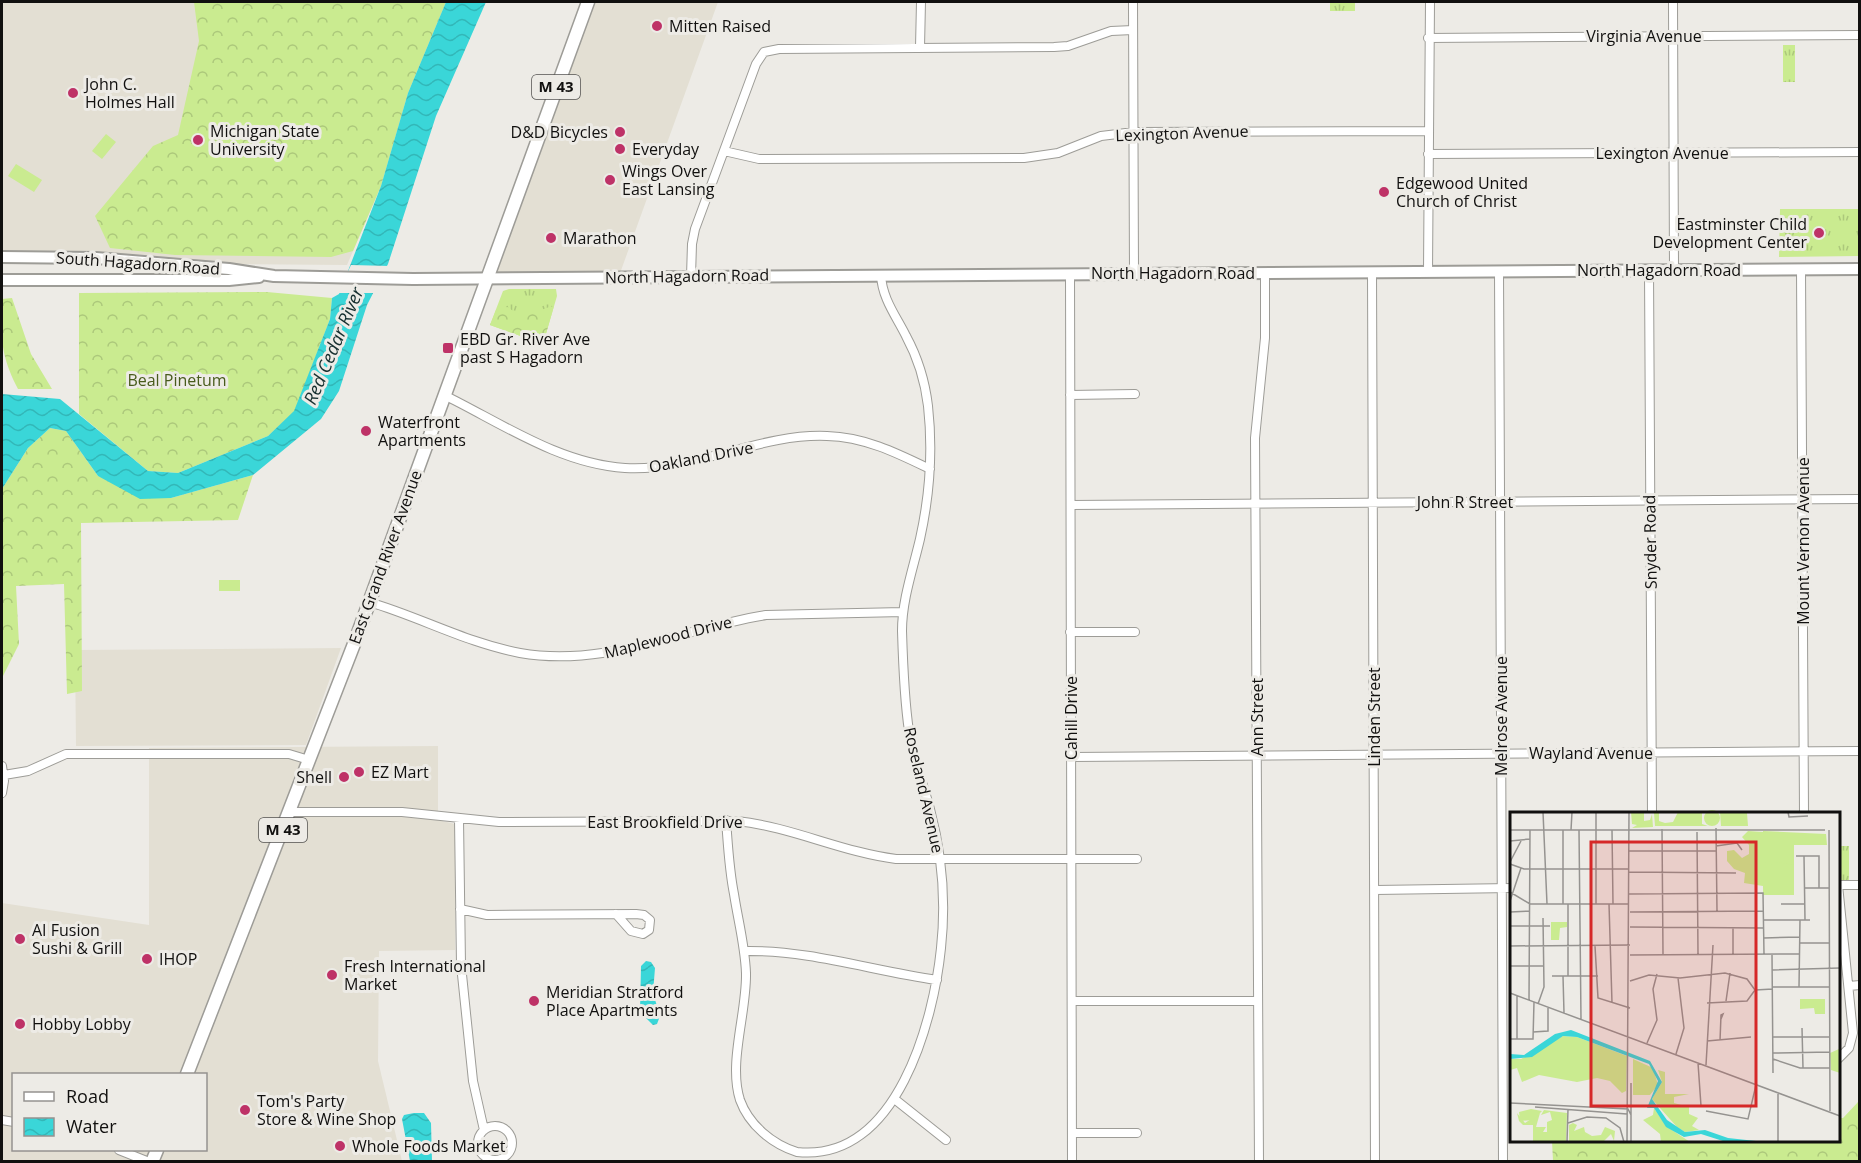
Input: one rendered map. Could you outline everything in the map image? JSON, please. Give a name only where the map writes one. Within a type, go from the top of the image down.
[{"type":"main road","name":"East Grand River Avenue","points":[[186,1073],[290,812],[369,602],[588,2]]},
{"type":"street","points":[[920,47],[921,2]]},
{"type":"street","points":[[1133,2],[1134,273]]},
{"type":"street","points":[[1428,272],[1430,2]]},
{"type":"street","points":[[1673,2],[1674,270]]},
{"type":"street","points":[[691,276],[695,229],[756,64],[764,52],[779,49],[1061,47],[1111,31],[1133,30]]},
{"type":"street","name":"Virginia Avenue","points":[[1428,38],[1860,35]]},
{"type":"street","name":"Lexington Avenue","points":[[724,151],[774,159],[1024,158],[1058,153],[1101,136],[1134,132],[1428,130]]},
{"type":"street","name":"Lexington Avenue","points":[[1428,154],[1860,152]]},
{"type":"street","name":"South Hagadorn Road","points":[[2,257],[96,258],[229,269],[274,276]]},
{"type":"street","name":"Mount Vernon Avenue","points":[[1801,269],[1804,812]]},
{"type":"street","name":"North Hagadorn Road","points":[[487,279],[1860,269]]},
{"type":"street","name":"Snyder Road","points":[[1649,270],[1652,812]]},
{"type":"street","name":"Melrose Avenue","points":[[1499,271],[1503,1161]]},
{"type":"street","name":"Linden Street","points":[[1372,272],[1375,1161]]},
{"type":"street","name":"Ann Street","points":[[1259,1161],[1256,411],[1265,338],[1265,273]]},
{"type":"street","name":"Cahill Drive","points":[[1070,274],[1072,1161]]},
{"type":"street","name":"Roseland Avenue","points":[[822,1159],[859,1143],[875,1131],[897,1101],[924,1034],[937,980],[943,903],[940,860],[930,809],[909,732],[904,671],[903,612],[926,512],[930,469],[928,409],[921,372],[907,338],[886,300],[881,275]]},
{"type":"street","name":"South Hagadorn Road","points":[[2,280],[229,280],[274,276],[487,279]]},
{"type":"street","points":[[1070,395],[1135,394]]},
{"type":"street","name":"Oakland Drive","points":[[444,395],[548,447],[582,460],[608,466],[643,468],[676,465],[799,438],[826,436],[874,444],[930,469]]},
{"type":"street","name":"John R Street","points":[[1071,505],[1860,499]]},
{"type":"street","name":"Maplewood Drive","points":[[369,602],[488,645],[548,656],[603,654],[631,650],[766,615],[903,612]]},
{"type":"street","points":[[1070,632],[1135,632]]},
{"type":"street","name":"Wayland Avenue","points":[[1071,757],[1860,750]]},
{"type":"street","points":[[4,775],[28,771],[66,754],[289,754],[309,760]]},
{"type":"street","points":[[2,766],[4,775],[2,793]]},
{"type":"street","name":"East Brookfield Drive","points":[[290,812],[402,812],[499,822],[726,820],[776,827],[872,855],[940,860],[1137,859]]},
{"type":"street","points":[[459,819],[461,965],[473,1081],[484,1130],[479,1139],[483,1155],[493,1160],[504,1158],[511,1149],[509,1133],[500,1126],[484,1130]]},
{"type":"street","points":[[726,820],[729,861],[745,951],[746,996],[737,1067],[741,1101],[749,1117],[776,1143],[822,1159]]},
{"type":"street","points":[[1840,885],[1860,885]]},
{"type":"street","points":[[1375,890],[1510,888]]},
{"type":"street","points":[[1840,895],[1853,1033],[1849,1048],[1840,1058]]},
{"type":"street","points":[[460,909],[487,915],[616,914]]},
{"type":"street","points":[[745,951],[806,955],[879,971],[937,980]]},
{"type":"street","points":[[1849,986],[1860,985]]},
{"type":"street","points":[[1072,1001],[1258,1000]]},
{"type":"street","points":[[897,1101],[946,1140]]},
{"type":"street","points":[[1072,1133],[1137,1133]]},
{"type":"street","points":[[124,1151],[151,1161]]},
{"type":"shaded area","name":"Michigan State University","points":[[2,2],[446,2],[408,93],[381,186],[347,265],[214,264],[2,253]]},
{"type":"shaded area","points":[[590,2],[718,2],[619,276],[489,278]]},
{"type":"shaded area","points":[[341,648],[306,745],[76,746],[75,650]]},
{"type":"shaded area","points":[[438,746],[438,820],[455,824],[455,950],[379,951],[378,1061],[402,1161],[2,1161],[2,903],[149,925],[149,748]]},
{"type":"green space","points":[[194,2],[446,2],[408,93],[381,186],[353,251],[331,257],[175,255],[110,248],[95,216],[153,146],[178,135],[199,41]]},
{"type":"green space","points":[[1330,2],[1355,2],[1355,11],[1330,11]]},
{"type":"green space","points":[[1783,45],[1795,45],[1795,82],[1783,82]]},
{"type":"green space","points":[[106,134],[116,142],[102,159],[92,151]]},
{"type":"green space","points":[[16,164],[42,180],[34,192],[8,176]]},
{"type":"green space","name":"Eastminster Child Development Center","points":[[1780,209],[1859,209],[1859,256],[1779,257]]},
{"type":"green space","points":[[556,289],[557,296],[543,344],[490,325],[503,291]]},
{"type":"green space","name":"Beal Pinetum","points":[[267,292],[332,298],[330,319],[295,411],[268,436],[178,473],[148,471],[79,414],[79,293]]},
{"type":"green space","points":[[12,298],[31,354],[52,389],[18,389],[12,377],[3,346],[2,299]]},
{"type":"green space","points":[[554,306],[543,344],[490,325],[496,310],[508,307],[519,316]]},
{"type":"green space","points":[[50,428],[66,431],[98,476],[171,498],[253,475],[238,520],[81,523],[82,691],[67,694],[64,584],[16,586],[19,644],[2,678],[2,489],[28,448]]},
{"type":"green space","points":[[219,580],[240,580],[240,591],[219,591]]},
{"type":"green space","points":[[1840,846],[1849,846],[1849,881],[1840,881]]},
{"type":"green space","points":[[1859,1101],[1859,1161],[1553,1161],[1552,1142],[1840,1142],[1840,1118],[1843,1118]]},
{"type":"water","name":"Red Cedar River","points":[[446,2],[486,2],[436,116],[388,264],[367,305],[339,391],[321,419],[253,475],[171,498],[140,499],[98,476],[66,431],[50,428],[28,448],[2,489],[2,394],[60,399],[148,471],[178,473],[268,436],[294,411],[330,319],[332,298],[339,294],[381,186],[408,93]]},
{"type":"water","points":[[646,961],[651,962],[655,968],[653,993],[660,1016],[657,1024],[653,1025],[640,1012],[641,966]]},
{"type":"water","points":[[424,1113],[431,1123],[432,1161],[410,1161],[402,1119],[404,1115]]},
{"type":"pier","points":[[351,265],[390,266],[377,293],[338,293]]},
{"type":"place","name":"Mitten Raised","points":[[657,26]]},
{"type":"place","name":"John C. Holmes Hall","points":[[73,93]]},
{"type":"place","name":"D&D Bicycles","points":[[620,132]]},
{"type":"place","name":"Michigan State University","points":[[198,140]]},
{"type":"place","name":"Everyday","points":[[620,149]]},
{"type":"place","name":"Wings Over East Lansing","points":[[610,180]]},
{"type":"place","name":"Edgewood United Church of Christ","points":[[1384,192]]},
{"type":"place","name":"Eastminster Child Development Center","points":[[1819,233]]},
{"type":"place","name":"Marathon","points":[[551,238]]},
{"type":"place","name":"EBD Gr. River Ave past S Hagadorn","points":[[448,348]]},
{"type":"place","name":"Waterfront Apartments","points":[[366,431]]},
{"type":"place","name":"EZ Mart","points":[[359,772]]},
{"type":"place","name":"Shell","points":[[344,777]]},
{"type":"place","name":"AI Fusion Sushi & Grill","points":[[20,939]]},
{"type":"place","name":"IHOP","points":[[147,959]]},
{"type":"place","name":"Fresh International Market","points":[[332,975]]},
{"type":"place","name":"Meridian Stratford Place Apartments","points":[[534,1001]]},
{"type":"place","name":"Hobby Lobby","points":[[20,1024]]},
{"type":"place","name":"Tom's Party Store & Wine Shop","points":[[245,1110]]},
{"type":"place","name":"Whole Foods Market","points":[[340,1146]]}]
